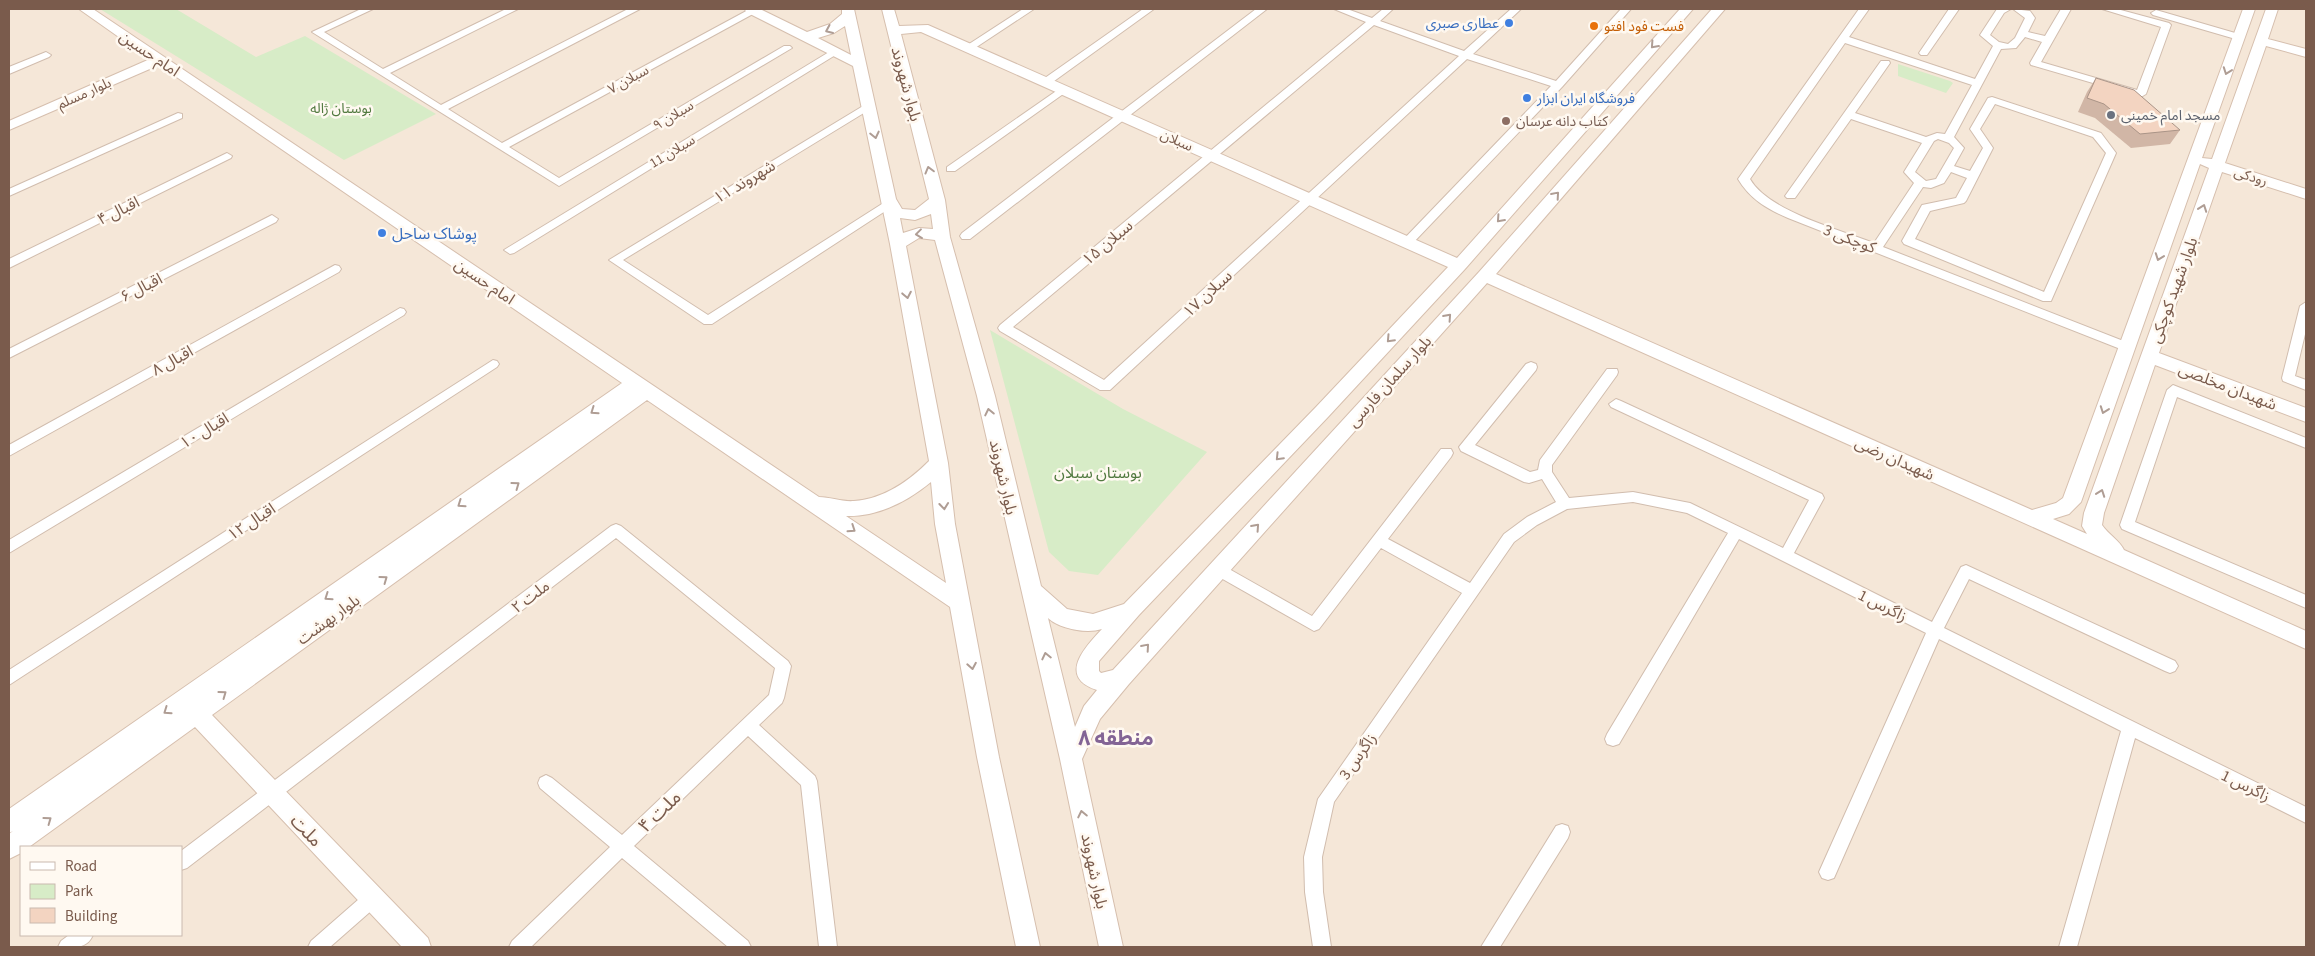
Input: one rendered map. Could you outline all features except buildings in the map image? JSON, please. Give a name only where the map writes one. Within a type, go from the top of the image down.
[{"type":"main road","name":"امام حسین","points":[[84,9],[960,603]]},
{"type":"main road","points":[[754,9],[804,37],[859,64]]},
{"type":"main road","name":"بلوار شهروند","points":[[888,9],[892,31],[937,200],[942,237],[986,396],[1071,759],[1111,947]]},
{"type":"main road","name":"بلوار سلمان فارسی","points":[[1031,590],[1061,617],[1093,623],[1131,610],[1322,412],[1459,265],[1687,9]]},
{"type":"main road","name":"بلوار سلمان فارسی","points":[[1071,759],[1092,712],[1121,676],[1485,276],[1719,9]]},
{"type":"main road","name":"بلوار شهید کوچکی","points":[[2071,502],[2248,9]]},
{"type":"main road","name":"بلوار شهید کوچکی","points":[[2094,512],[2272,9]]},
{"type":"main road","points":[[804,37],[828,31],[844,20],[848,11]]},
{"type":"main road","points":[[848,11],[898,244],[939,463],[945,524],[988,757],[1028,947]]},
{"type":"main road","points":[[2262,41],[2306,53]]},
{"type":"main road","name":"بلوار مسلم","points":[[9,118],[156,57]]},
{"type":"main road","points":[[2205,132],[2209,138],[2218,141],[2227,138]]},
{"type":"main road","name":"رودکی","points":[[2217,167],[2306,182]]},
{"type":"main road","points":[[898,244],[907,236],[918,232],[933,233],[942,237]]},
{"type":"main road","name":"شهیدان رضی","points":[[1485,276],[2306,640]]},
{"type":"main road","name":"شهیدان مخلصی","points":[[2150,356],[2306,415]]},
{"type":"main road","name":"بلوار بهشت","points":[[9,846],[196,714],[641,387]]},
{"type":"main road","name":"بلوار بهشت","points":[[9,822],[641,387]]},
{"type":"main road","points":[[812,502],[835,509],[861,509],[885,502],[908,491],[925,478],[939,463]]},
{"type":"main road","points":[[2030,518],[2062,509],[2071,502],[2094,512],[2092,526],[2101,539],[2127,560]]},
{"type":"main road","points":[[1121,676],[1111,683],[1099,683],[1090,677],[1086,667],[1089,658],[1131,610]]},
{"type":"street","points":[[317,32],[368,9]]},
{"type":"street","points":[[383,73],[514,9]]},
{"type":"street","points":[[441,109],[635,9]]},
{"type":"street","name":"سبلان ۷","points":[[502,148],[754,9]]},
{"type":"street","points":[[969,48],[1029,9]]},
{"type":"street","points":[[1046,82],[1149,9]]},
{"type":"street","points":[[966,236],[1262,9]]},
{"type":"street","points":[[1339,9],[1466,55],[1558,85]]},
{"type":"street","name":"سبلان ۱۵","points":[[1106,387],[1004,328],[1388,9]]},
{"type":"street","name":"سبلان ۱۷","points":[[1106,387],[1516,9]]},
{"type":"street","points":[[1408,242],[1558,85],[1626,9]]},
{"type":"street","points":[[1864,9],[1844,39],[1977,83]]},
{"type":"street","points":[[1924,53],[1954,9]]},
{"type":"street","points":[[1999,10],[1985,35],[1989,41],[1998,46],[2008,47],[2016,43],[2030,18],[2027,13],[2018,9]]},
{"type":"street","points":[[2066,9],[2035,63],[2141,94],[2166,24],[2107,9]]},
{"type":"street","points":[[2141,9],[2239,37]]},
{"type":"street","name":"سبلان","points":[[892,31],[923,28],[1459,265]]},
{"type":"street","points":[[317,32],[559,183]]},
{"type":"street","points":[[2022,33],[2048,40]]},
{"type":"street","name":"کوچکی 3","points":[[1844,39],[1744,179],[1749,192],[1772,206],[2127,347]]},
{"type":"street","points":[[1948,138],[1998,46]]},
{"type":"street","name":"سبلان ۹","points":[[559,183],[788,48]]},
{"type":"street","name":"سبلان 11","points":[[510,250],[834,52]]},
{"type":"street","points":[[9,71],[46,55]]},
{"type":"street","name":"بلوار مسلم","points":[[9,126],[156,57]]},
{"type":"street","points":[[1791,196],[1885,63]]},
{"type":"street","points":[[952,169],[1062,90]]},
{"type":"street","points":[[1992,100],[2097,136],[2111,153],[2046,298],[1908,241],[1926,208],[1960,201],[1973,176],[1988,148],[1975,129],[1992,100]]},
{"type":"street","name":"شهروند ۱۱","points":[[713,319],[708,321],[703,319],[615,260],[868,106]]},
{"type":"street","points":[[1849,114],[1929,142]]},
{"type":"street","points":[[9,194],[178,116]]},
{"type":"street","points":[[1937,136],[1948,138],[1956,142],[1959,148],[1940,181],[1934,184],[1920,183],[1909,172],[1929,142],[1937,136]]},
{"type":"street","name":"اقبال ۴","points":[[9,264],[228,156]]},
{"type":"street","name":"رودکی","points":[[2194,160],[2306,194]]},
{"type":"street","points":[[1948,167],[1973,176]]},
{"type":"street","points":[[1877,248],[1920,183]]},
{"type":"street","points":[[713,319],[889,202],[897,212],[911,216],[926,212],[937,200]]},
{"type":"street","name":"اقبال ۶","points":[[9,354],[272,219]]},
{"type":"street","name":"اقبال ۸","points":[[9,451],[335,269]]},
{"type":"street","points":[[2306,306],[2288,378],[2306,385]]},
{"type":"street","name":"اقبال ۱۰","points":[[9,547],[400,312]]},
{"type":"street","name":"اقبال ۱۲","points":[[9,678],[493,364]]},
{"type":"street","points":[[1531,367],[1466,447],[1529,478],[1545,473]]},
{"type":"street","points":[[1566,504],[1545,473],[1545,464],[1612,372]]},
{"type":"street","points":[[2306,443],[2173,390],[2127,525],[2306,602]]},
{"type":"street","points":[[1616,404],[1817,498],[1786,555]]},
{"type":"street","points":[[1217,569],[1314,625],[1446,453]]},
{"type":"street","name":"زاگرس 1","points":[[1472,591],[1509,538],[1532,521],[1566,504],[1633,497],[1690,508],[2306,815]]},
{"type":"street","name":"ملت ۲","points":[[272,794],[616,530],[784,666]]},
{"type":"street","points":[[1613,739],[1737,530]]},
{"type":"street","points":[[1378,540],[1472,591]]},
{"type":"street","points":[[1828,872],[1935,631],[1966,571],[2170,666]]},
{"type":"street","name":"زاگرس 3","points":[[1322,947],[1314,892],[1314,857],[1326,800],[1472,591]]},
{"type":"street","name":"ملت ۴","points":[[518,947],[776,698],[784,666]]},
{"type":"street","name":"ملت","points":[[196,714],[419,947]]},
{"type":"street","points":[[748,726],[809,781],[828,947]]},
{"type":"street","points":[[2068,947],[2130,728]]},
{"type":"street","points":[[546,783],[621,848],[742,947]]},
{"type":"street","points":[[182,861],[272,794]]},
{"type":"street","points":[[1490,947],[1562,832]]},
{"type":"street","points":[[317,947],[373,898]]},
{"type":"street","points":[[67,947],[83,936]]},
{"type":"shaded area","points":[[9,9],[2306,9],[2306,947],[9,947]]},
{"type":"green space","name":"بوستان ژاله","points":[[100,9],[176,9],[256,57],[305,36],[436,114],[344,160]]},
{"type":"green space","points":[[1898,64],[1953,83],[1946,93],[1898,76]]},
{"type":"green space","name":"بوستان سبلان","points":[[990,330],[1123,409],[1207,452],[1098,575],[1069,571],[1049,552]]},
{"type":"place","name":"عطاری صبری","points":[[1509,23]]},
{"type":"place","name":"فست فود افتو","points":[[1594,26]]},
{"type":"place","name":"فروشگاه ایران ابزار","points":[[1527,98]]},
{"type":"place","name":"مسجد امام خمینی","points":[[2111,115]]},
{"type":"place","name":"کتاب دانه عرسان","points":[[1506,121]]},
{"type":"place","name":"پوشاک ساحل","points":[[382,233]]},
{"type":"district","name":"منطقه ۸","points":[[1116,738]]}]
